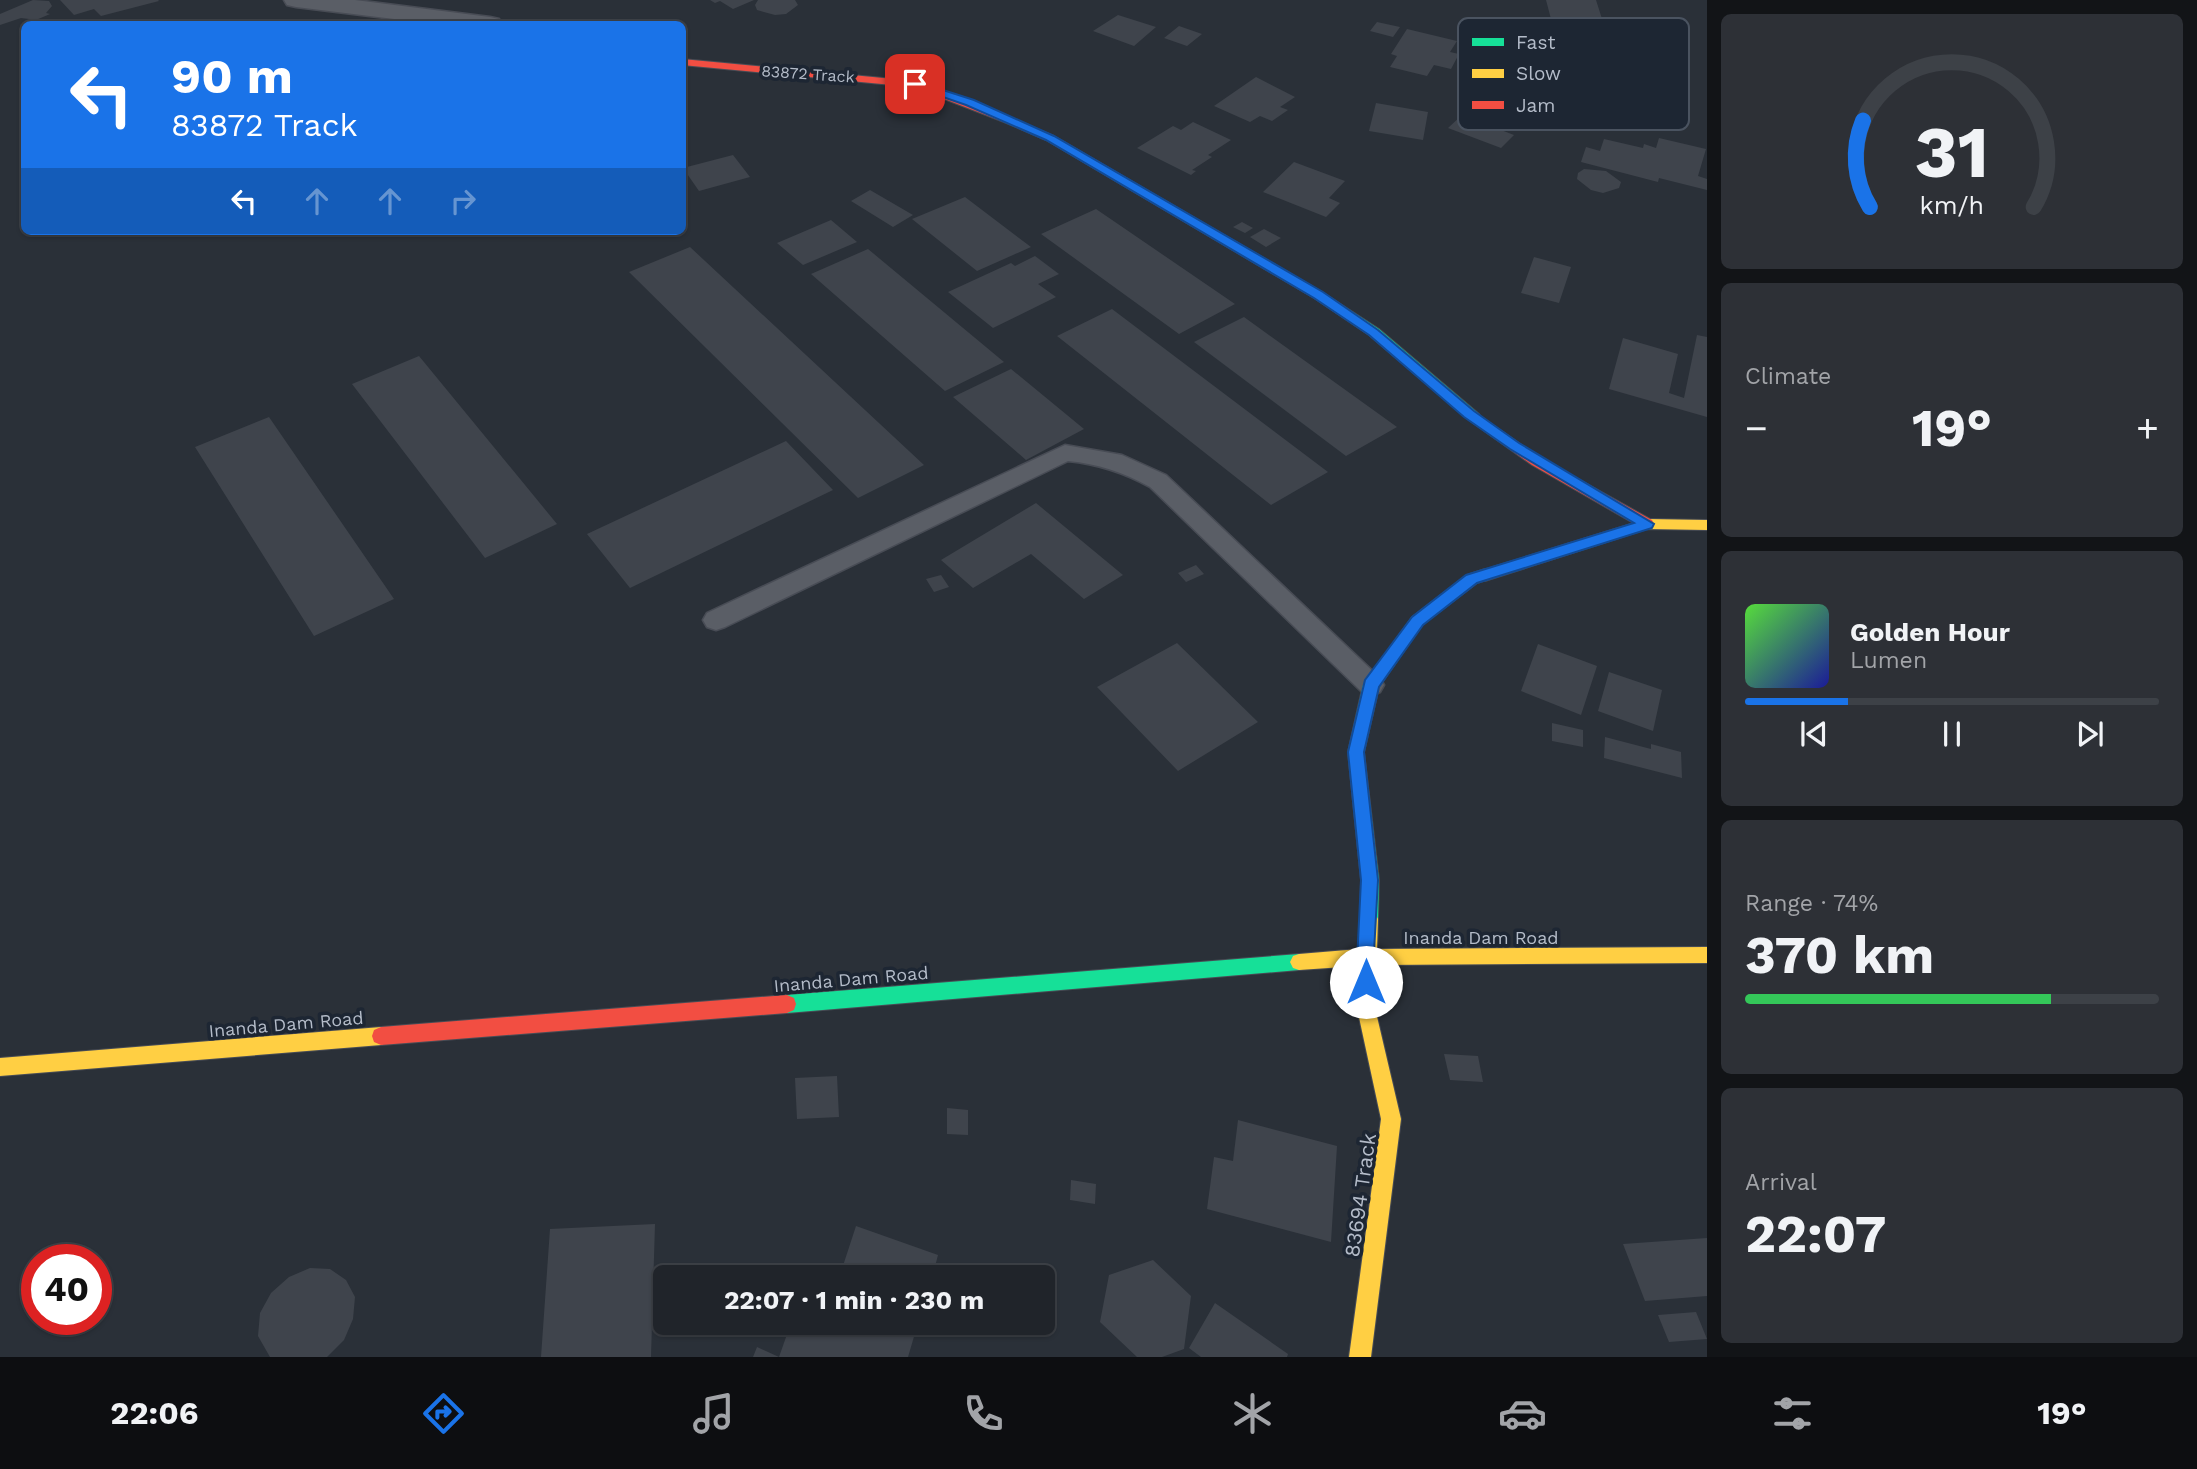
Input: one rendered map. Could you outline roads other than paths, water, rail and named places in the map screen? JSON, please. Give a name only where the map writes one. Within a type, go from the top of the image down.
[{"type":"street","points":[[296,0],[467,21]]},
{"type":"street","name":"83872 Track","points":[[686,62],[915,84],[970,103],[1050,138],[1318,295],[1374,332],[1469,414],[1514,446],[1647,524]]},
{"type":"street","points":[[1371,685],[1417,621],[1472,579],[1647,524],[1707,525]]},
{"type":"street","name":"83694 Track","points":[[1360,1357],[1391,1119],[1366,1008],[1370,880],[1356,752],[1371,685]]},
{"type":"street","name":"Inanda Dam Road","points":[[0,1067],[1366,957],[1707,955]]},
{"type":"lane","points":[[716,620],[1065,453],[1089,454],[1128,464],[1158,481],[1371,685]]}]
